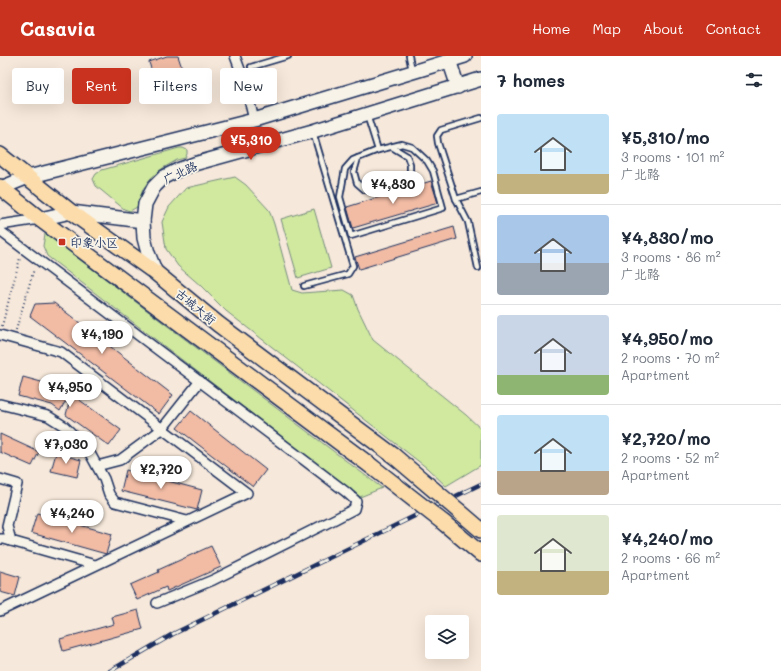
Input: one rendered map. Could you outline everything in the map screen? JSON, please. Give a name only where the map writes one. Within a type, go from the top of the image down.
[{"type":"main road","points":[[1,187],[28,177],[254,120],[465,56]]},
{"type":"main road","points":[[449,60],[458,87]]},
{"type":"main road","name":"广北路","points":[[156,273],[144,238],[143,221],[146,204],[154,186],[164,177],[194,164],[313,131],[481,79]]},
{"type":"main road","name":"古城大街","points":[[0,155],[71,212],[156,273],[218,324],[394,456],[481,530]]},
{"type":"main road","name":"古城大街","points":[[1,187],[40,218],[371,466],[481,554]]},
{"type":"main road","points":[[40,218],[71,212],[143,221]]},
{"type":"street","points":[[234,56],[245,84],[254,120]]},
{"type":"street","points":[[0,225],[40,218]]},
{"type":"street","points":[[0,231],[310,464],[356,501],[354,509],[335,519],[213,580],[157,604]]},
{"type":"street","points":[[0,335],[61,352],[247,493],[2,609]]},
{"type":"street","points":[[97,466],[120,460],[162,429],[200,381]]},
{"type":"street","points":[[0,404],[48,416],[64,426],[87,448],[115,502],[187,521]]},
{"type":"street","points":[[0,479],[17,484],[4,525],[11,541]]},
{"type":"street","points":[[0,539],[96,565]]},
{"type":"lane","points":[[251,67],[288,56]]},
{"type":"lane","points":[[409,56],[412,72]]},
{"type":"lane","points":[[367,115],[378,150]]},
{"type":"lane","points":[[478,268],[468,222],[456,199],[437,136],[441,130],[481,118]]},
{"type":"lane","points":[[304,286],[348,274],[353,266],[313,131]]},
{"type":"lane","points":[[402,144],[412,147],[427,161],[433,171],[443,208],[351,236],[340,197],[345,169],[353,160],[378,150],[392,147],[402,144]]},
{"type":"lane","points":[[358,158],[354,172],[357,183],[365,190],[372,190],[405,180],[410,173],[410,164],[406,156],[392,147]]},
{"type":"lane","points":[[456,199],[481,192]]},
{"type":"path","points":[[0,335],[23,248]]},
{"type":"path","points":[[13,338],[37,259]]},
{"type":"green space","points":[[179,148],[187,150],[185,158],[177,160],[163,168],[150,179],[143,189],[137,207],[130,211],[124,209],[96,186],[93,179],[96,174],[102,170]]},
{"type":"green space","points":[[235,177],[246,185],[269,210],[292,290],[302,293],[344,290],[353,295],[373,340],[466,415],[481,429],[481,465],[446,486],[427,468],[226,311],[178,266],[166,249],[162,222],[169,207],[186,188]]},
{"type":"green space","points":[[314,209],[331,268],[298,278],[281,219]]},
{"type":"green space","points":[[45,234],[382,488],[360,497],[47,256],[43,246]]},
{"type":"building","points":[[167,56],[178,56],[182,68],[151,68],[149,62]]},
{"type":"building","points":[[431,181],[438,203],[353,228],[347,207]]},
{"type":"building","points":[[454,227],[457,239],[359,269],[355,257]]},
{"type":"building","points":[[54,303],[173,395],[159,414],[30,316],[35,304]]},
{"type":"building","points":[[23,377],[63,388],[121,430],[109,446],[66,415],[69,403],[65,402],[60,411],[52,405],[18,396]]},
{"type":"building","points":[[191,411],[266,470],[253,487],[177,428]]},
{"type":"building","points":[[0,434],[39,452],[32,466],[0,452]]},
{"type":"building","points":[[56,453],[81,460],[77,477],[51,471]]},
{"type":"building","points":[[126,470],[202,490],[197,510],[121,491]]},
{"type":"building","points":[[37,513],[112,534],[106,554],[31,533]]},
{"type":"building","points":[[211,546],[221,567],[167,591],[166,587],[137,600],[130,585],[159,572],[158,570]]},
{"type":"building","points":[[0,571],[20,577],[15,596],[0,592]]},
{"type":"building","points":[[138,610],[143,629],[63,651],[60,639],[114,624],[112,617]]},
{"type":"railway","points":[[110,671],[173,634],[481,484]]},
{"type":"place","name":"印象小区","points":[[62,242]]}]
